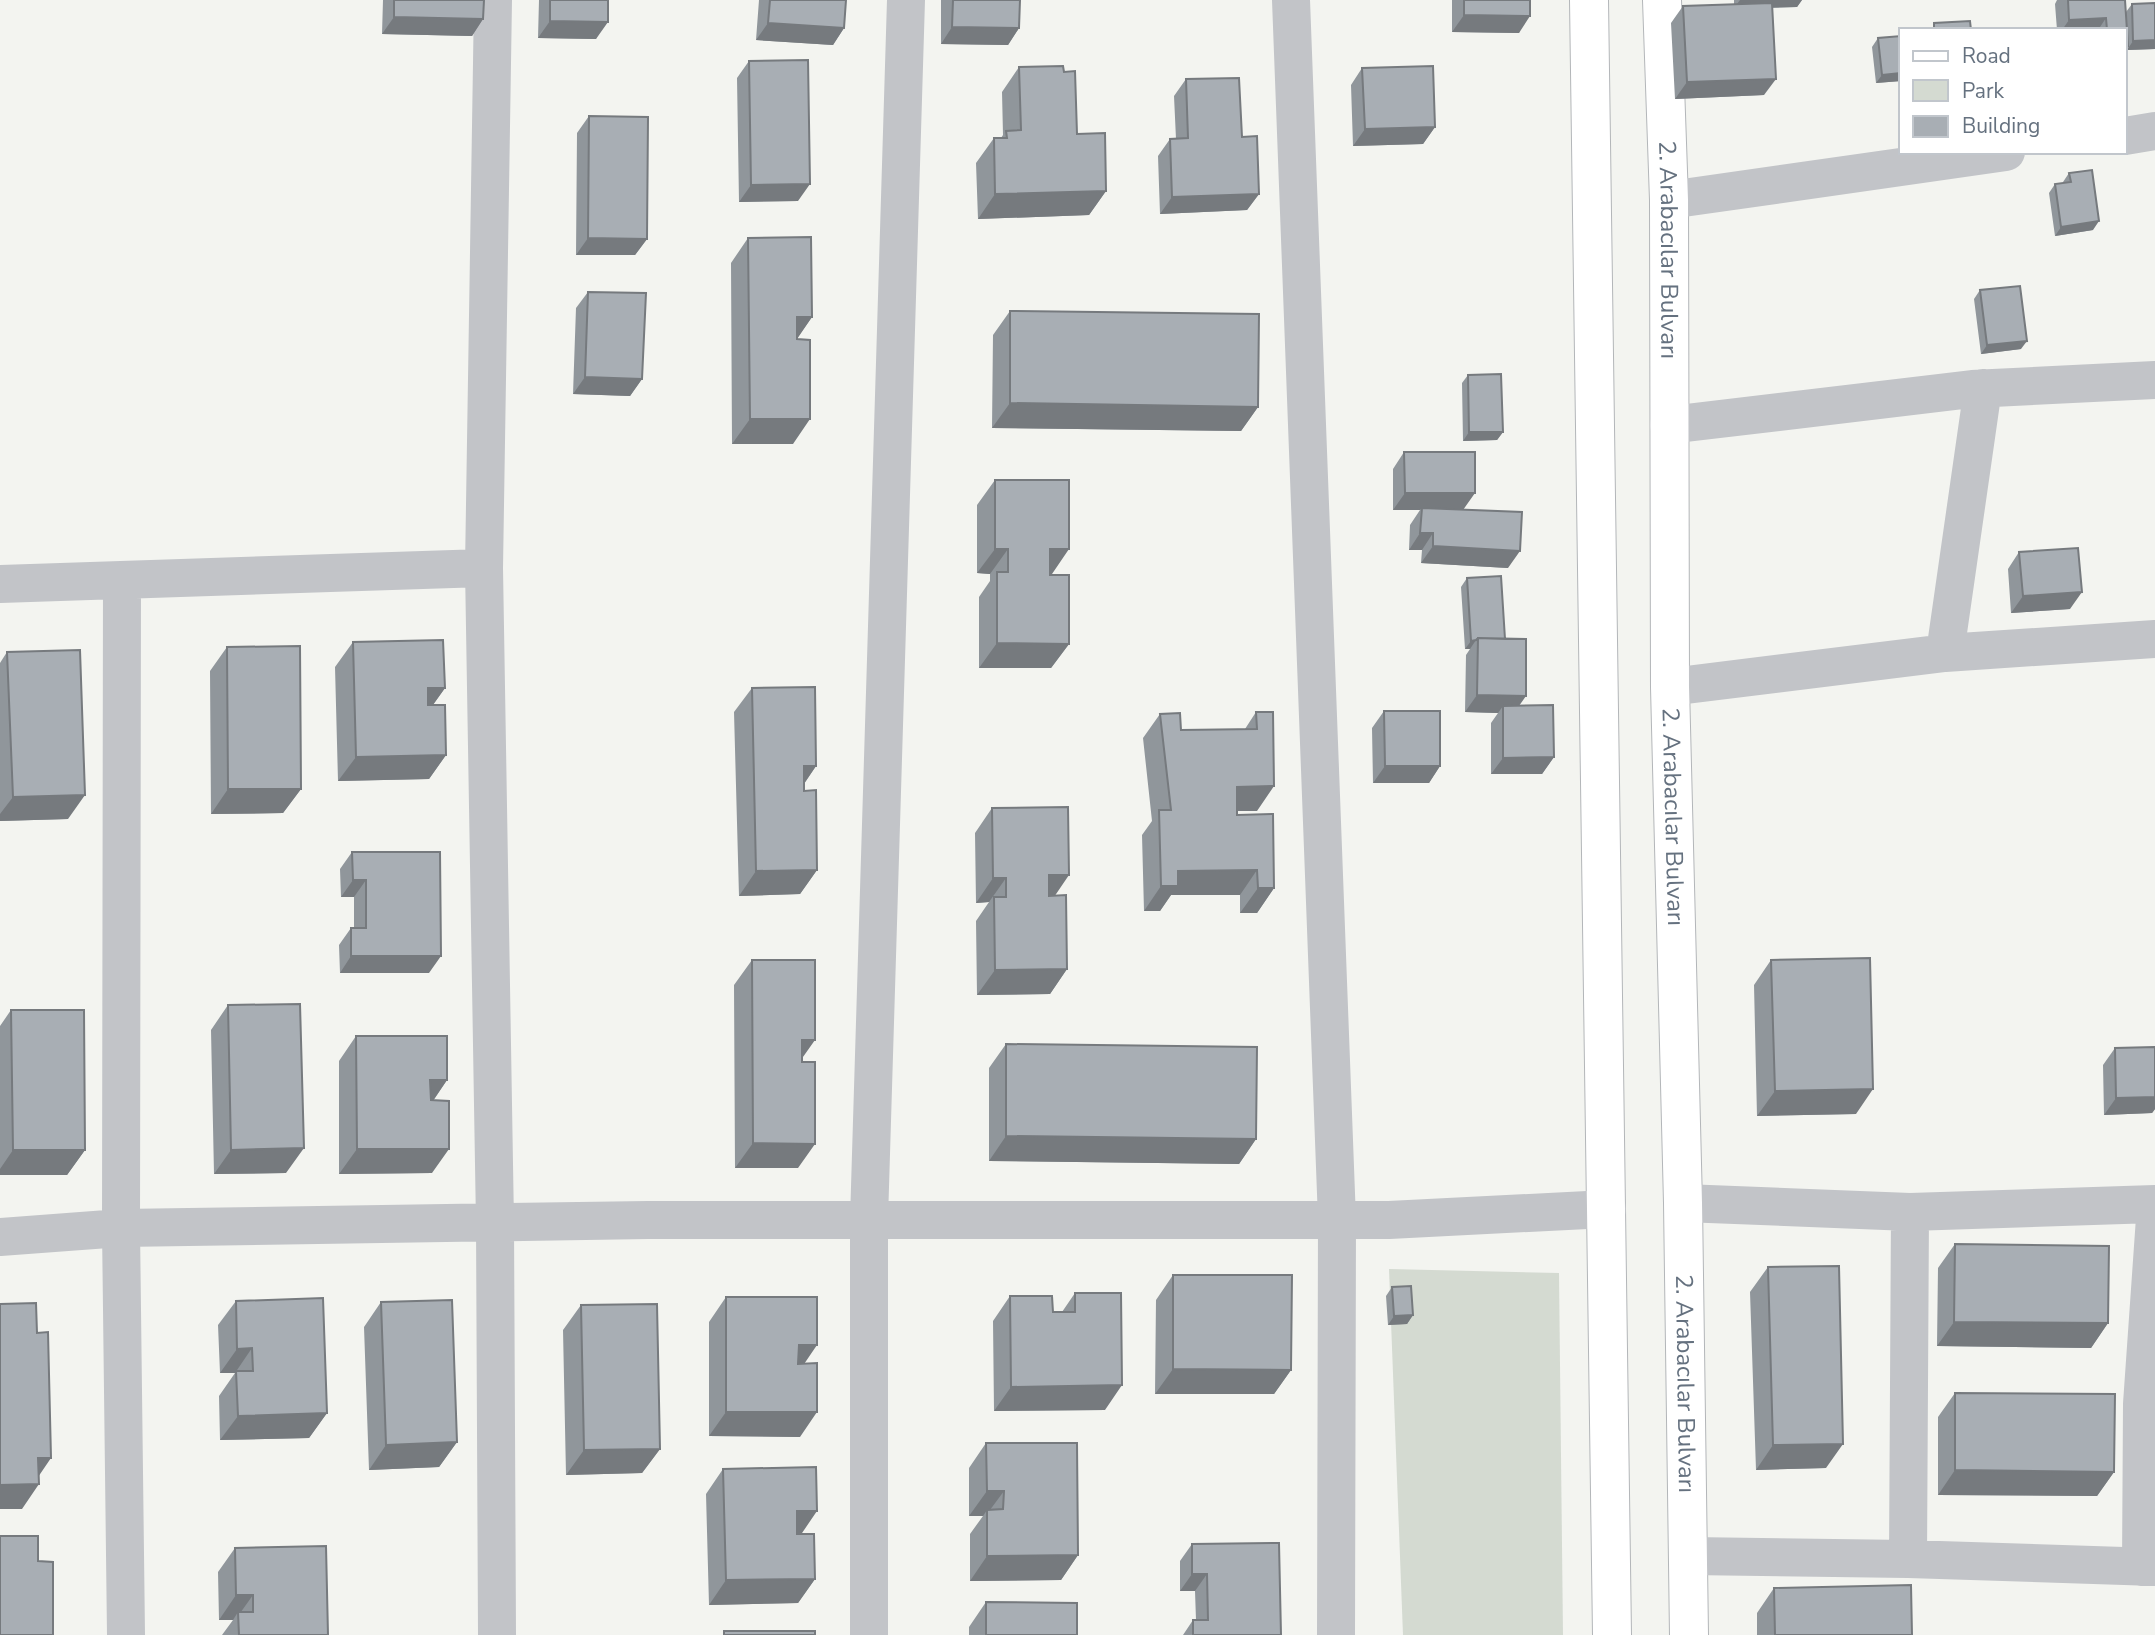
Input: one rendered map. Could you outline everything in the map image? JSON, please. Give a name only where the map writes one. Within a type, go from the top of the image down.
[{"type":"main road","points":[[1589,0],[1612,1635]]},
{"type":"main road","name":"2. Arabacılar Bulvarı","points":[[1662,0],[1669,200],[1670,687],[1683,1203],[1689,1635]]},
{"type":"street","points":[[493,0],[484,568],[495,1223],[497,1635]]},
{"type":"street","points":[[869,1635],[869,1220],[906,0]]},
{"type":"street","points":[[1292,0],[1336,1220],[1336,1635]]},
{"type":"street","points":[[2127,135],[2155,131]]},
{"type":"street","points":[[1669,200],[1992,154]]},
{"type":"street","points":[[1668,425],[1983,388],[2155,380]]},
{"type":"street","points":[[1945,653],[1983,388]]},
{"type":"street","points":[[0,584],[484,568]]},
{"type":"street","points":[[122,580],[121,1228],[126,1635]]},
{"type":"street","points":[[1670,687],[1945,653],[2155,639]]},
{"type":"street","points":[[1683,1203],[1910,1212],[2155,1204]]},
{"type":"street","points":[[0,1237],[121,1228],[495,1223],[1389,1220],[1607,1209]]},
{"type":"street","points":[[1908,1559],[1910,1212]]},
{"type":"street","points":[[1689,1556],[1908,1559],[2148,1567],[2142,1404],[2155,1218]]},
{"type":"green space","points":[[1389,1269],[1559,1273],[1563,1635],[1403,1635]]},
{"type":"building","points":[[394,0],[484,0],[483,19],[394,17]]},
{"type":"building","points":[[550,0],[608,0],[608,22],[550,21]]},
{"type":"building","points":[[770,0],[846,0],[844,28],[768,23]]},
{"type":"building","points":[[953,0],[1020,0],[1019,28],[952,27]]},
{"type":"building","points":[[1464,0],[1530,0],[1530,16],[1464,15]]},
{"type":"building","points":[[2068,0],[2125,0],[2127,28],[2107,28],[2106,18],[2069,20]]},
{"type":"building","points":[[1772,3],[1776,79],[1687,82],[1683,6]]},
{"type":"building","points":[[2155,3],[2155,40],[2133,41],[2132,4]]},
{"type":"building","points":[[1970,21],[1971,28],[1934,28],[1934,23]]},
{"type":"building","points":[[1899,36],[1899,73],[1882,75],[1878,38]]},
{"type":"building","points":[[808,60],[810,184],[751,185],[749,61]]},
{"type":"building","points":[[1063,66],[1064,72],[1075,71],[1077,134],[1105,133],[1106,191],[995,194],[994,138],[1007,138],[1006,131],[1021,130],[1019,67]]},
{"type":"building","points":[[1433,66],[1435,127],[1365,129],[1362,68]]},
{"type":"building","points":[[1239,78],[1242,137],[1257,136],[1259,194],[1172,197],[1170,139],[1188,138],[1186,79]]},
{"type":"building","points":[[589,116],[648,117],[647,239],[588,238]]},
{"type":"building","points":[[2092,170],[2099,221],[2061,227],[2055,184],[2071,182],[2069,173]]},
{"type":"building","points":[[811,237],[812,317],[797,317],[797,339],[810,340],[810,419],[750,419],[748,238]]},
{"type":"building","points":[[2020,286],[2027,341],[1987,345],[1980,290]]},
{"type":"building","points":[[588,292],[646,293],[642,379],[585,377]]},
{"type":"building","points":[[1010,311],[1259,314],[1258,407],[1010,403]]},
{"type":"building","points":[[1501,374],[1503,432],[1469,432],[1468,375]]},
{"type":"building","points":[[1404,452],[1475,452],[1475,493],[1405,493]]},
{"type":"building","points":[[995,480],[1069,480],[1069,549],[1050,549],[1050,575],[1069,575],[1069,644],[997,643],[997,572],[1008,572],[1008,549],[995,549]]},
{"type":"building","points":[[1422,508],[1522,512],[1520,551],[1433,546],[1433,533],[1420,533]]},
{"type":"building","points":[[2078,548],[2082,592],[2023,596],[2019,552]]},
{"type":"building","points":[[1501,576],[1505,639],[1478,638],[1471,641],[1467,578]]},
{"type":"building","points":[[1478,638],[1526,639],[1526,696],[1477,695]]},
{"type":"building","points":[[443,640],[445,688],[428,688],[428,705],[445,705],[446,755],[356,757],[353,642]]},
{"type":"building","points":[[300,646],[301,789],[228,789],[227,647]]},
{"type":"building","points":[[80,650],[85,795],[13,797],[7,652]]},
{"type":"building","points":[[815,687],[816,766],[804,766],[804,791],[816,790],[817,870],[756,871],[752,688]]},
{"type":"building","points":[[1553,705],[1554,757],[1503,758],[1503,706]]},
{"type":"building","points":[[1384,711],[1440,711],[1440,766],[1385,766]]},
{"type":"building","points":[[1256,712],[1273,712],[1274,786],[1237,787],[1237,815],[1273,814],[1274,888],[1258,888],[1257,870],[1178,871],[1178,886],[1161,886],[1159,810],[1171,810],[1160,714],[1180,713],[1181,730],[1257,729]]},
{"type":"building","points":[[1068,807],[1069,875],[1049,875],[1049,896],[1066,895],[1067,969],[995,970],[994,897],[1006,897],[1006,878],[993,878],[992,808]]},
{"type":"building","points":[[352,852],[440,852],[441,956],[351,956],[351,928],[366,928],[366,880],[353,880]]},
{"type":"building","points":[[1870,958],[1873,1089],[1775,1091],[1771,960]]},
{"type":"building","points":[[752,960],[815,960],[815,1040],[802,1040],[802,1062],[815,1062],[815,1144],[753,1143]]},
{"type":"building","points":[[300,1004],[304,1148],[231,1150],[228,1005]]},
{"type":"building","points":[[11,1010],[84,1010],[85,1150],[13,1150]]},
{"type":"building","points":[[356,1036],[447,1036],[447,1080],[430,1080],[431,1100],[449,1101],[449,1149],[357,1149]]},
{"type":"building","points":[[1006,1044],[1257,1047],[1256,1139],[1006,1136]]},
{"type":"building","points":[[2155,1047],[2155,1097],[2116,1098],[2115,1048]]},
{"type":"building","points":[[1955,1244],[2109,1246],[2108,1323],[1954,1322]]},
{"type":"building","points":[[1839,1266],[1843,1444],[1773,1445],[1768,1267]]},
{"type":"building","points":[[1173,1275],[1292,1275],[1291,1370],[1173,1369]]},
{"type":"building","points":[[1411,1286],[1413,1315],[1394,1316],[1392,1287]]},
{"type":"building","points":[[1075,1293],[1121,1293],[1122,1385],[1011,1387],[1010,1296],[1052,1296],[1053,1312],[1075,1312]]},
{"type":"building","points":[[726,1297],[817,1297],[817,1345],[799,1345],[798,1364],[817,1363],[817,1412],[726,1412]]},
{"type":"building","points":[[323,1298],[327,1413],[238,1416],[236,1371],[253,1371],[252,1348],[237,1349],[236,1301]]},
{"type":"building","points":[[452,1300],[457,1442],[386,1445],[381,1302]]},
{"type":"building","points":[[36,1303],[37,1333],[48,1332],[51,1458],[38,1458],[39,1484],[0,1485],[0,1304]]},
{"type":"building","points":[[657,1304],[660,1449],[584,1450],[581,1305]]},
{"type":"building","points":[[1955,1393],[2115,1394],[2114,1472],[1955,1470]]},
{"type":"building","points":[[986,1443],[1077,1443],[1078,1555],[987,1556],[987,1510],[1003,1509],[1004,1491],[987,1491]]},
{"type":"building","points":[[816,1467],[817,1511],[797,1511],[797,1534],[814,1534],[815,1579],[726,1580],[723,1469]]},
{"type":"building","points":[[0,1536],[38,1536],[38,1561],[53,1562],[53,1635],[0,1635]]},
{"type":"building","points":[[1279,1543],[1281,1635],[1193,1635],[1193,1620],[1208,1620],[1207,1574],[1192,1574],[1192,1544]]},
{"type":"building","points":[[326,1546],[328,1635],[239,1635],[238,1612],[253,1612],[253,1595],[236,1595],[235,1548]]},
{"type":"building","points":[[1911,1585],[1912,1635],[1775,1635],[1774,1588]]},
{"type":"building","points":[[986,1602],[1077,1603],[1077,1635],[986,1635]]},
{"type":"building","points":[[724,1631],[815,1631],[815,1635],[724,1635]]}]
